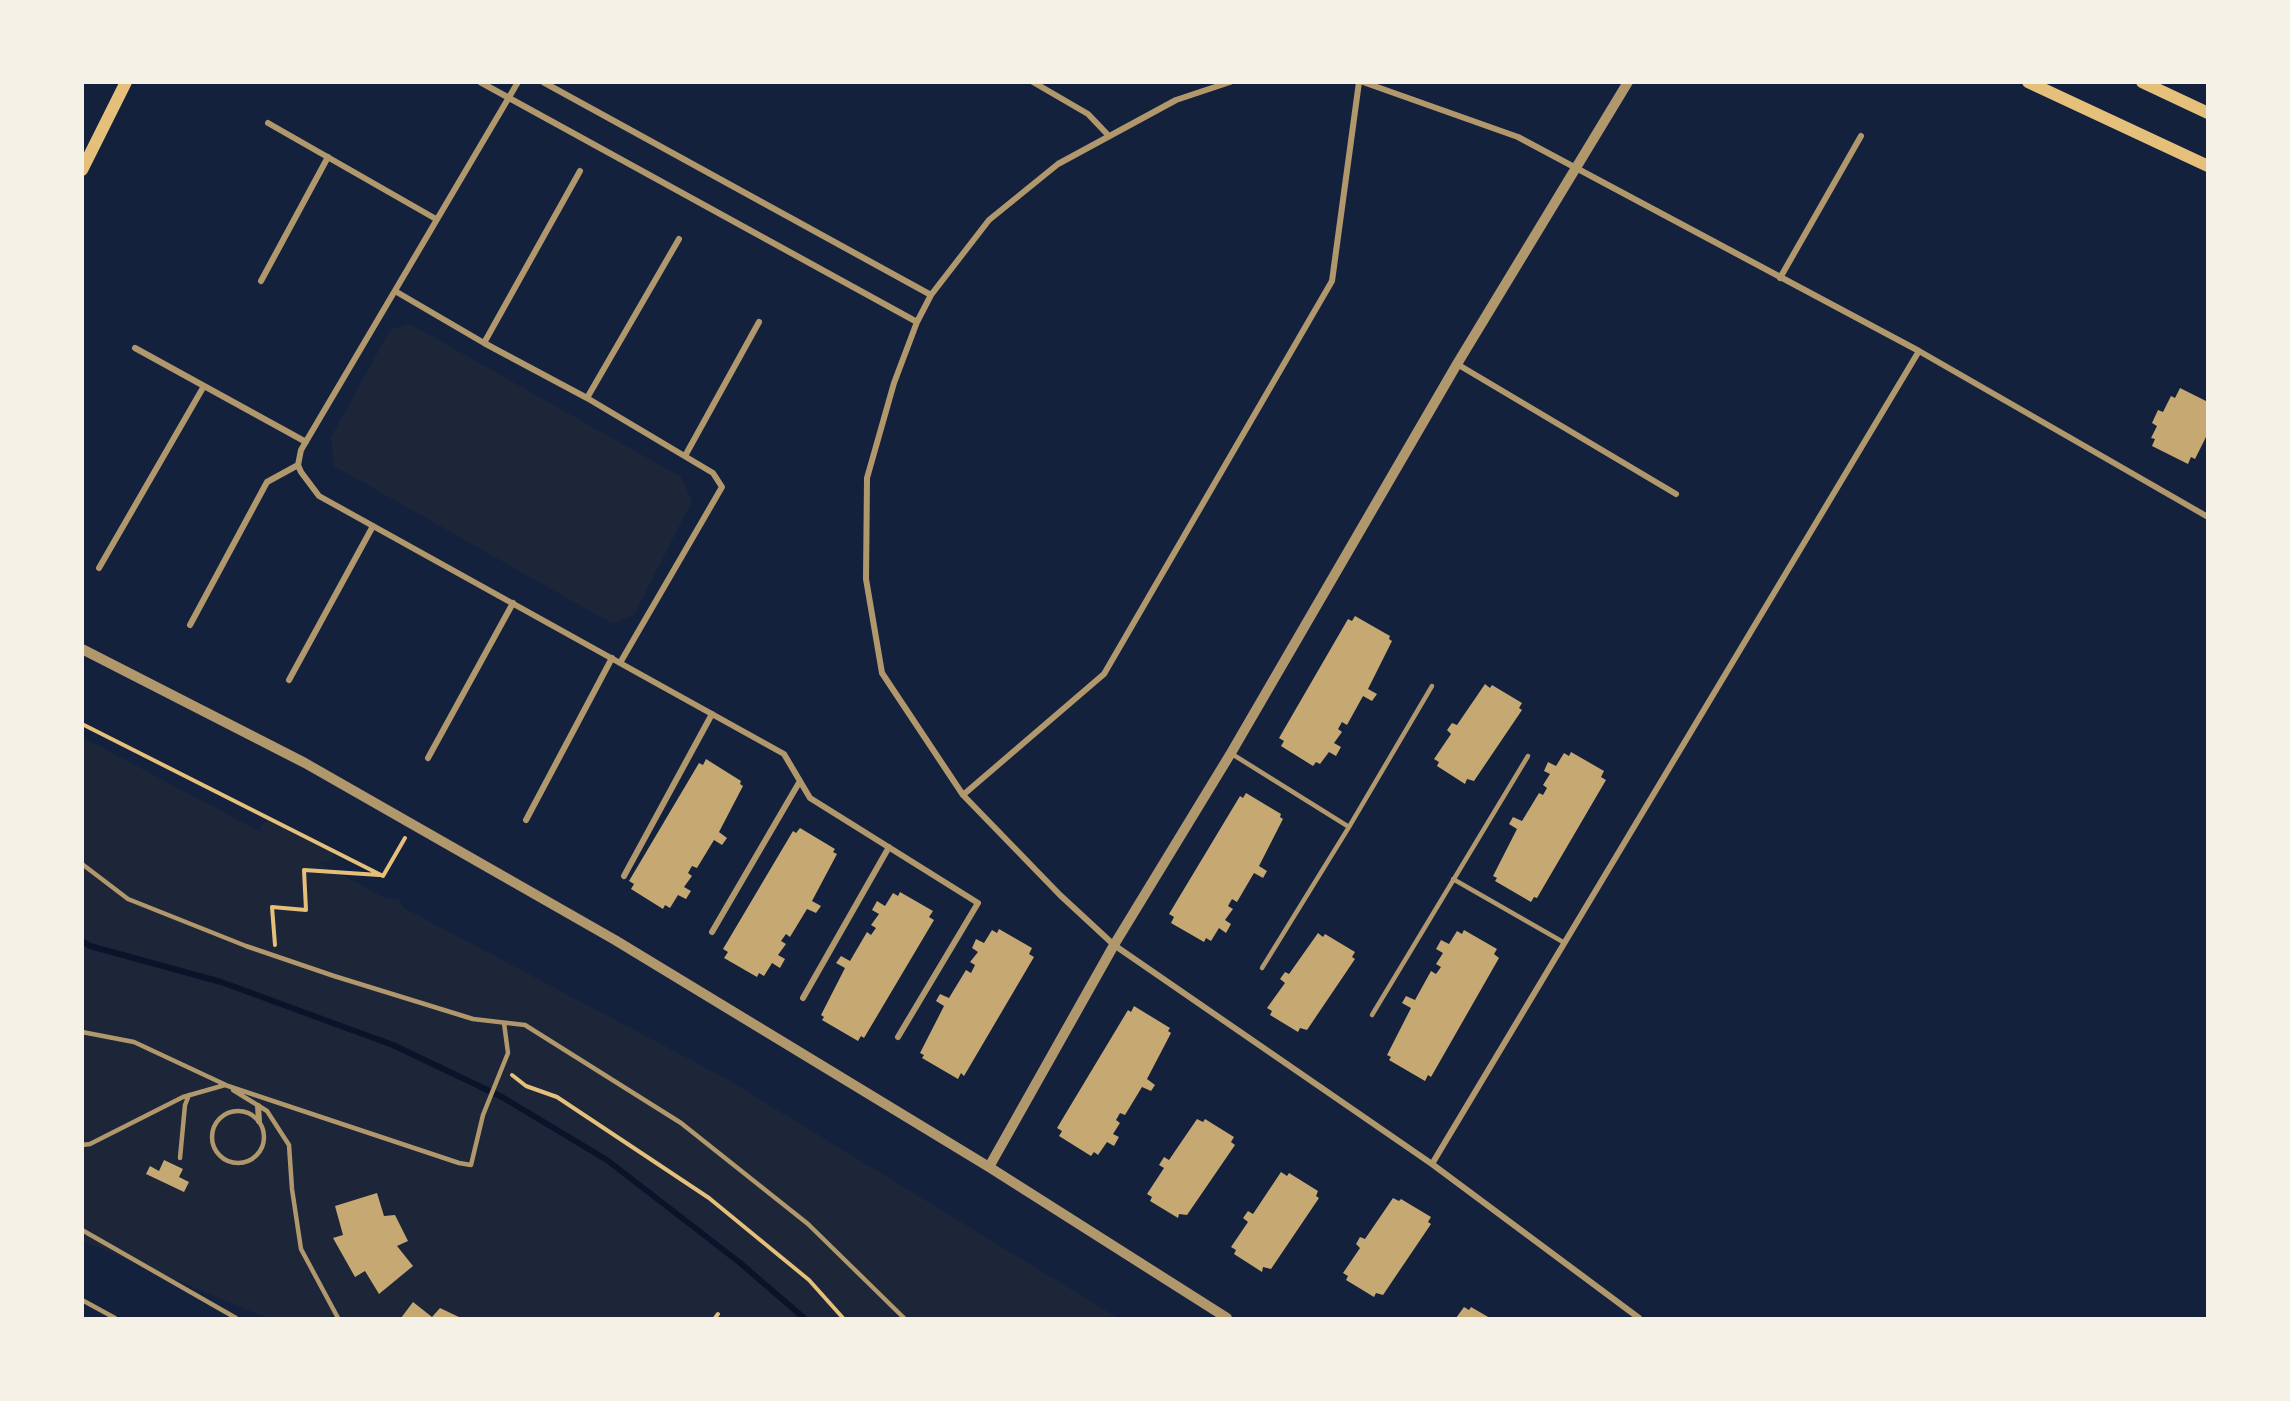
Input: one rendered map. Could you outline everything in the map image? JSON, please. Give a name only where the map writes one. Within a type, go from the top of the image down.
[{"type":"main road","points":[[82,171],[126,82]]},
{"type":"main road","points":[[2028,82],[2208,166]]},
{"type":"main road","points":[[2142,82],[2208,113]]},
{"type":"street","points":[[480,82],[917,322]]},
{"type":"street","points":[[518,82],[507,97],[301,450],[298,465],[319,496],[784,754],[810,798],[978,903],[898,1037]]},
{"type":"street","points":[[543,82],[932,295]]},
{"type":"street","points":[[1033,82],[1088,114],[1109,136]]},
{"type":"street","points":[[1230,82],[1176,100],[1058,164],[989,220],[932,295],[917,322],[894,383],[867,478],[866,579],[882,674],[963,795],[1060,895],[1114,945],[1432,1164],[1639,1318]]},
{"type":"street","points":[[963,795],[1104,674],[1332,281],[1361,82],[1518,137],[1577,167],[1919,351],[2208,517]]},
{"type":"street","points":[[989,1167],[1114,945],[1231,753],[1457,364],[1628,82]]},
{"type":"street","points":[[268,123],[436,219]]},
{"type":"street","points":[[1780,278],[1861,136]]},
{"type":"street","points":[[261,281],[328,157]]},
{"type":"street","points":[[484,344],[580,171]]},
{"type":"street","points":[[587,398],[679,239]]},
{"type":"street","points":[[395,291],[484,344],[587,398],[685,456],[713,473],[722,487],[620,663]]},
{"type":"street","points":[[685,456],[759,322]]},
{"type":"street","points":[[135,348],[306,442]]},
{"type":"street","points":[[1432,1164],[1919,351]]},
{"type":"street","points":[[1457,364],[1676,494]]},
{"type":"street","points":[[99,568],[204,386]]},
{"type":"street","points":[[190,626],[267,482],[298,465]]},
{"type":"street","points":[[289,680],[373,526]]},
{"type":"street","points":[[428,758],[513,603]]},
{"type":"street","points":[[82,649],[305,763],[615,940],[989,1167],[1227,1318]]},
{"type":"street","points":[[526,820],[612,658]]},
{"type":"street","points":[[624,876],[712,714]]},
{"type":"street","points":[[712,932],[800,781]]},
{"type":"street","points":[[803,998],[889,848]]},
{"type":"street","points":[[258,1106],[259,1121]]},
{"type":"lane","points":[[1262,968],[1432,686]]},
{"type":"lane","points":[[1231,753],[1349,827]]},
{"type":"lane","points":[[1372,1015],[1528,756]]},
{"type":"lane","points":[[82,864],[128,899],[276,956],[473,1019],[525,1025],[681,1123],[808,1224],[904,1318]]},
{"type":"lane","points":[[1453,879],[1563,942]]},
{"type":"lane","points":[[82,1144],[90,1144],[189,1095],[225,1085],[471,1165],[483,1115],[508,1053],[504,1023]]},
{"type":"lane","points":[[82,1032],[135,1042],[225,1085],[267,1112],[289,1145],[292,1189],[301,1249],[338,1318]]},
{"type":"lane","points":[[180,1158],[185,1105],[189,1095]]},
{"type":"lane","points":[[238,1111],[246,1112],[259,1121],[265,1138],[258,1155],[251,1161],[233,1164],[218,1154],[212,1138],[213,1129],[223,1116],[238,1111]]},
{"type":"lane","points":[[82,1230],[236,1318]]},
{"type":"lane","points":[[82,1300],[115,1318]]},
{"type":"path","points":[[82,724],[383,876]]},
{"type":"path","points":[[383,876],[412,825]]},
{"type":"path","points":[[276,956],[272,907],[306,910],[304,870],[383,876]]},
{"type":"path","points":[[502,1068],[526,1086],[557,1097],[709,1198],[809,1280],[843,1318]]},
{"type":"shaded area","points":[[410,324],[681,477],[692,501],[634,615],[613,624],[334,466],[331,437],[390,330]]},
{"type":"shaded area","points":[[82,737],[261,832],[261,825],[269,820],[334,849],[332,860],[319,863],[385,898],[399,899],[404,908],[725,1078],[1118,1318],[267,1318],[83,1241]]},
{"type":"building","points":[[2180,388],[2208,402],[2208,433],[2195,459],[2191,457],[2188,464],[2152,446],[2155,439],[2151,438],[2157,426],[2152,423],[2158,410],[2163,412],[2171,396],[2175,398]]},
{"type":"building","points":[[1355,616],[1390,636],[1389,639],[1392,641],[1368,689],[1377,694],[1372,701],[1363,696],[1347,725],[1342,722],[1338,729],[1342,732],[1334,743],[1341,747],[1336,756],[1329,752],[1320,764],[1316,762],[1313,766],[1281,746],[1284,741],[1279,738],[1348,619],[1352,621]]},
{"type":"building","points":[[1485,684],[1490,688],[1492,685],[1522,703],[1519,708],[1522,710],[1474,781],[1467,779],[1465,784],[1437,766],[1439,762],[1434,759],[1451,734],[1447,730],[1452,723],[1457,725]]},
{"type":"building","points":[[1571,752],[1604,771],[1601,777],[1606,780],[1537,898],[1534,897],[1531,902],[1495,881],[1497,878],[1493,876],[1517,829],[1509,824],[1513,817],[1522,821],[1539,793],[1543,795],[1547,788],[1543,785],[1550,774],[1544,771],[1548,762],[1556,766],[1564,753],[1569,756]]},
{"type":"building","points":[[706,759],[741,781],[740,784],[743,786],[719,832],[727,838],[722,845],[714,840],[697,868],[692,866],[688,873],[692,876],[684,887],[691,891],[686,899],[678,895],[670,908],[665,905],[663,909],[631,889],[634,884],[629,881],[699,763],[703,765]]},
{"type":"building","points":[[1246,793],[1281,814],[1280,817],[1283,819],[1259,866],[1267,871],[1263,878],[1254,873],[1237,902],[1232,899],[1228,906],[1233,909],[1225,920],[1231,924],[1226,933],[1219,928],[1211,941],[1206,938],[1204,942],[1171,923],[1174,917],[1169,914],[1240,796],[1243,798]]},
{"type":"building","points":[[800,828],[835,849],[833,852],[837,854],[812,901],[821,906],[816,913],[807,909],[790,937],[786,934],[781,941],[786,944],[778,955],[785,959],[780,968],[772,963],[764,976],[759,973],[757,977],[724,958],[728,952],[723,949],[793,831],[796,833]]},
{"type":"building","points":[[900,892],[933,911],[929,917],[934,920],[864,1038],[861,1036],[858,1041],[822,1020],[824,1017],[821,1015],[845,968],[836,963],[841,956],[850,961],[867,932],[871,935],[876,928],[871,925],[879,914],[872,910],[877,901],[885,906],[893,893],[898,896]]},
{"type":"building","points":[[999,929],[1032,948],[1029,954],[1034,957],[964,1076],[961,1073],[958,1079],[922,1058],[924,1055],[920,1053],[944,1006],[936,1001],[940,994],[949,998],[966,970],[971,973],[975,965],[970,962],[978,952],[972,948],[976,939],[984,943],[992,930],[997,933]]},
{"type":"building","points":[[1464,930],[1497,949],[1494,954],[1499,958],[1431,1077],[1428,1075],[1425,1081],[1389,1060],[1391,1057],[1387,1055],[1411,1008],[1402,1003],[1406,996],[1415,1000],[1431,971],[1436,974],[1441,967],[1436,964],[1443,953],[1436,949],[1441,940],[1449,944],[1457,931],[1462,934]]},
{"type":"building","points":[[1318,933],[1323,937],[1325,934],[1355,952],[1352,957],[1355,959],[1307,1030],[1300,1028],[1298,1032],[1270,1015],[1272,1011],[1267,1008],[1285,983],[1280,979],[1285,972],[1289,974]]},
{"type":"building","points":[[1134,1006],[1170,1028],[1168,1031],[1171,1033],[1147,1079],[1155,1085],[1151,1091],[1142,1087],[1125,1115],[1120,1113],[1116,1120],[1120,1123],[1113,1134],[1119,1137],[1114,1146],[1107,1142],[1098,1155],[1094,1152],[1091,1156],[1059,1136],[1062,1131],[1057,1128],[1128,1010],[1131,1012]]},
{"type":"building","points":[[1197,1119],[1203,1122],[1205,1119],[1234,1137],[1231,1142],[1235,1145],[1187,1215],[1179,1214],[1178,1218],[1150,1201],[1152,1197],[1147,1194],[1164,1168],[1159,1165],[1164,1157],[1169,1160]]},
{"type":"building","points":[[164,1160],[183,1169],[179,1177],[189,1182],[184,1192],[146,1174],[150,1166],[159,1171]]},
{"type":"building","points":[[1281,1172],[1287,1176],[1289,1173],[1318,1191],[1316,1196],[1319,1198],[1271,1269],[1263,1267],[1262,1272],[1234,1254],[1236,1250],[1231,1247],[1248,1222],[1243,1218],[1248,1211],[1253,1214]]},
{"type":"building","points":[[377,1193],[384,1216],[395,1215],[408,1241],[397,1246],[413,1266],[379,1294],[365,1271],[355,1277],[333,1238],[343,1235],[335,1206]]},
{"type":"building","points":[[1393,1198],[1399,1201],[1401,1199],[1431,1217],[1428,1222],[1431,1224],[1383,1295],[1376,1293],[1374,1297],[1346,1280],[1348,1276],[1343,1273],[1360,1248],[1356,1244],[1360,1237],[1365,1239]]},
{"type":"building","points":[[413,1302],[432,1317],[440,1308],[461,1318],[401,1318]]},
{"type":"building","points":[[1464,1307],[1469,1310],[1471,1307],[1490,1318],[1456,1318]]},
{"type":"waterway","points":[[82,941],[90,946],[221,982],[393,1045],[502,1097],[607,1160],[739,1262],[804,1318]]}]
